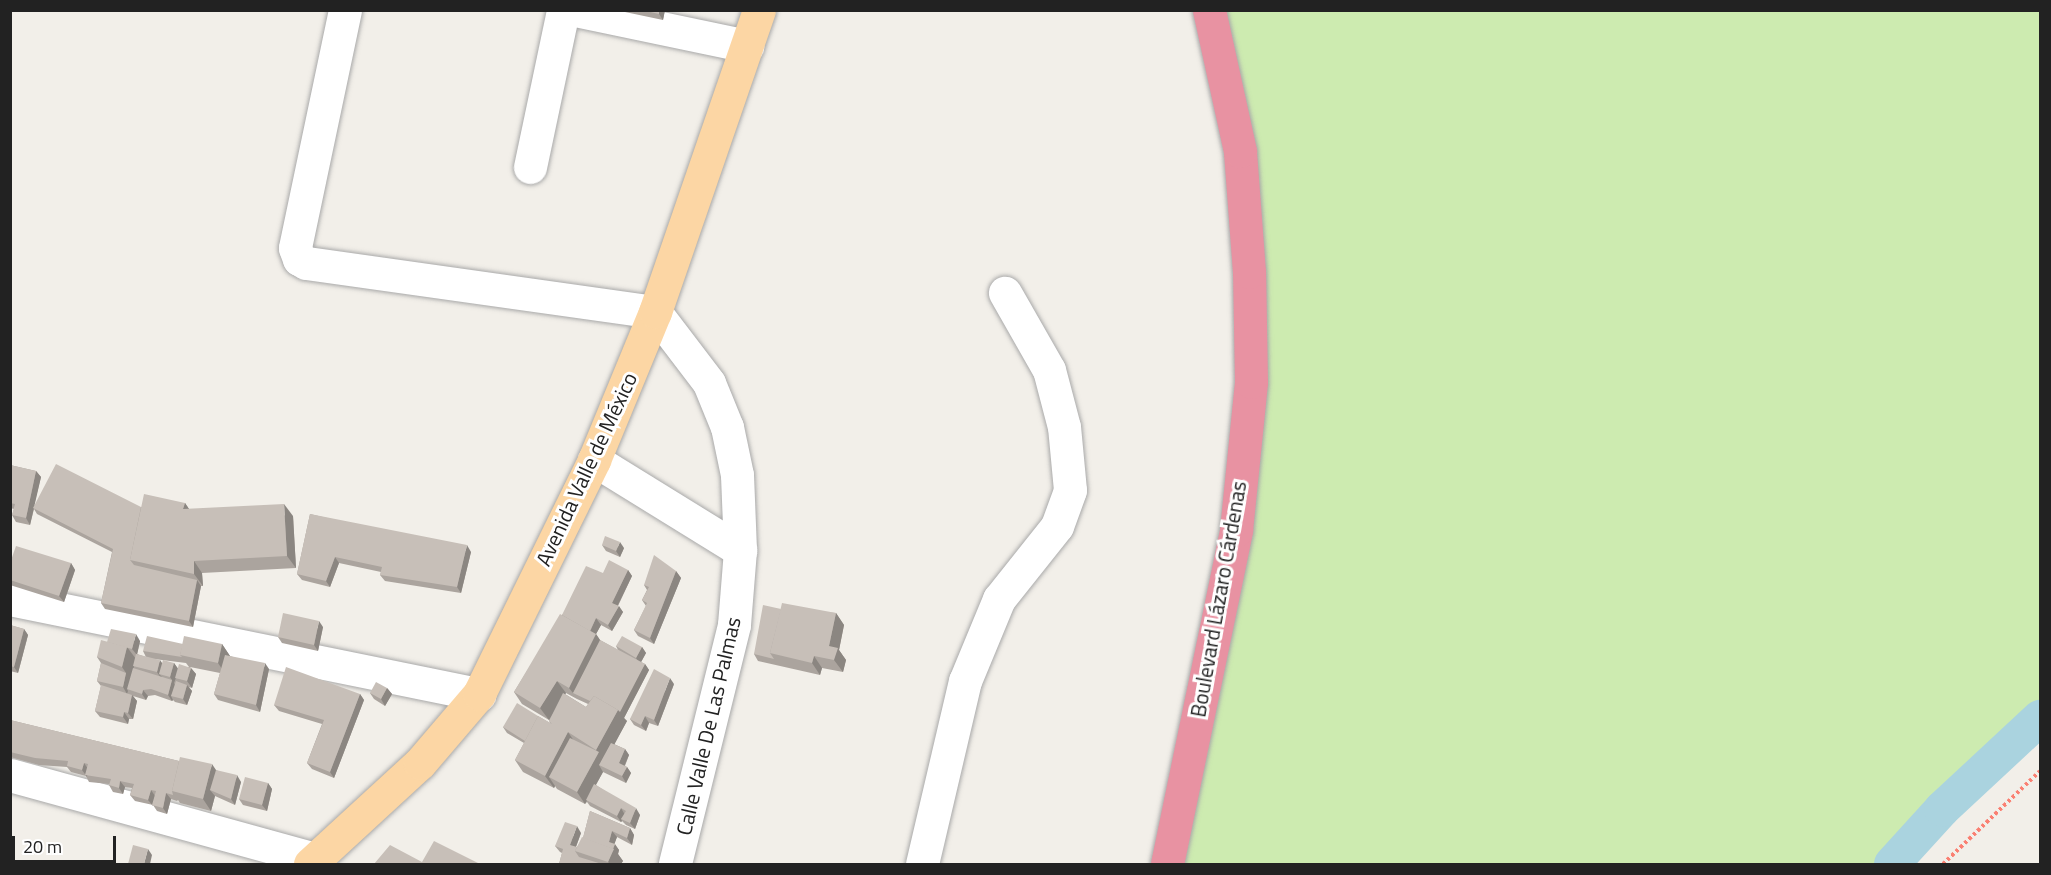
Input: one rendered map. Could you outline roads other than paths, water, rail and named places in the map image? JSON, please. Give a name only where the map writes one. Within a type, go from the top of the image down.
[{"type":"highway","name":"Boulevard Lázaro Cárdenas","points":[[1167,864],[1236,530],[1251,382],[1249,272],[1240,151],[1209,10]]},
{"type":"main road","name":"Avenida Valle de México","points":[[313,862],[420,763],[479,694],[594,460],[655,312],[759,10]]},
{"type":"street","points":[[345,10],[295,248],[299,259],[655,312]]},
{"type":"street","points":[[530,167],[563,10]]},
{"type":"street","points":[[575,10],[747,46]]},
{"type":"street","points":[[922,864],[965,681],[999,599],[1057,526],[1070,490],[1064,427],[1049,370],[1005,293]]},
{"type":"street","name":"Calle Valle De Las Palmas","points":[[655,312],[709,383],[726,427],[737,475],[740,550],[734,625],[675,864]]},
{"type":"street","points":[[594,460],[740,550]]},
{"type":"street","points":[[10,599],[479,694]]},
{"type":"street","points":[[10,775],[313,862]]},
{"type":"waterway","points":[[1892,864],[1942,809],[2040,718]]}]
